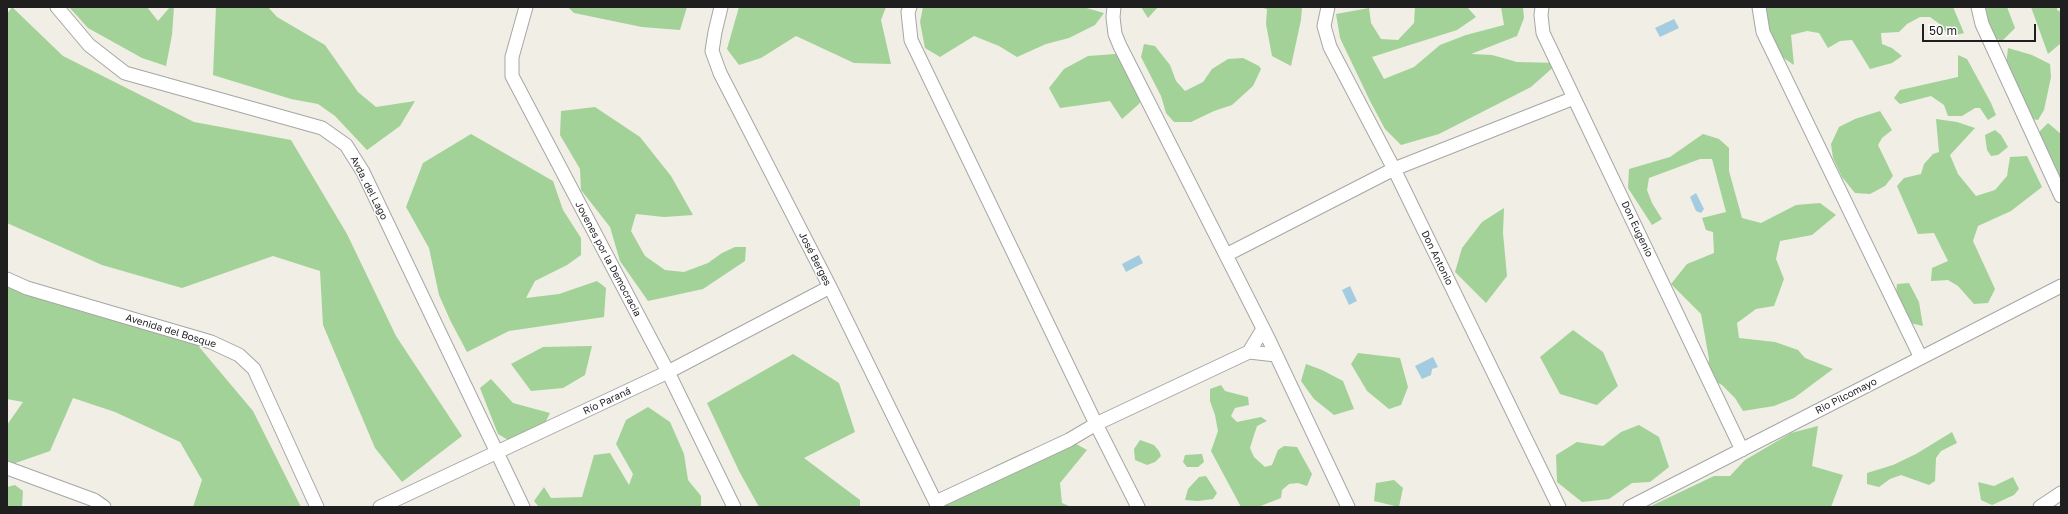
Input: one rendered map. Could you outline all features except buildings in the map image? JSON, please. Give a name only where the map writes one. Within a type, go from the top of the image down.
[{"type":"street","name":"Avda. del Lago","points":[[58,7],[89,45],[125,72],[322,128],[346,145],[364,172],[523,507]]},
{"type":"street","name":"Jovenes por la Democracia","points":[[526,7],[512,57],[512,76],[668,372],[734,507]]},
{"type":"street","name":"José Berges","points":[[722,7],[715,32],[712,51],[720,73],[830,287],[937,504]]},
{"type":"street","points":[[910,7],[908,12],[911,40],[1096,424],[1138,507]]},
{"type":"street","points":[[1114,7],[1112,17],[1115,34],[1120,46],[1276,355],[1348,507]]},
{"type":"street","name":"Don Antonio","points":[[1328,7],[1324,26],[1330,48],[1394,169],[1559,507]]},
{"type":"street","name":"Don Eugenio","points":[[1542,7],[1540,15],[1543,33],[1742,450]]},
{"type":"street","points":[[1760,7],[1763,32],[1921,358]]},
{"type":"street","points":[[1978,7],[1982,24],[2061,196]]},
{"type":"street","points":[[1226,255],[1394,169],[1574,98]]},
{"type":"street","name":"Avenida del Bosque","points":[[7,279],[27,288],[211,342],[239,355],[254,369],[317,507]]},
{"type":"street","name":"Rio Pilcomayo","points":[[1630,507],[2061,286]]},
{"type":"street","name":"Río Paraná","points":[[380,507],[668,372],[830,287]]},
{"type":"street","points":[[1249,352],[1263,329]]},
{"type":"street","points":[[937,504],[1069,440],[1096,424],[1249,352],[1276,355]]},
{"type":"street","points":[[7,468],[94,500],[104,507]]},
{"type":"street","points":[[2040,507],[2061,493]]},
{"type":"green space","points":[[12,7],[63,56],[194,122],[291,140],[347,234],[396,336],[462,436],[402,482],[375,448],[323,325],[320,271],[273,256],[182,288],[102,265],[7,223],[7,14]]},
{"type":"green space","points":[[69,7],[147,7],[158,21],[170,7],[174,7],[172,35],[166,66],[142,58],[88,28]]},
{"type":"green space","points":[[216,7],[268,7],[277,17],[325,45],[358,92],[376,107],[415,101],[400,126],[367,150],[335,116],[318,104],[291,99],[213,75]]},
{"type":"green space","points":[[568,7],[687,7],[680,30],[642,27],[574,13]]},
{"type":"green space","points":[[739,7],[886,7],[881,20],[891,64],[854,63],[796,36],[761,58],[739,65],[727,49]]},
{"type":"green space","points":[[923,7],[1083,7],[1104,13],[1095,25],[1069,38],[1046,44],[1017,57],[999,46],[974,36],[940,57],[925,48],[920,22]]},
{"type":"green space","points":[[1141,7],[1158,7],[1148,18]]},
{"type":"green space","points":[[1259,7],[1302,7],[1301,20],[1291,66],[1272,56],[1266,24],[1267,9]]},
{"type":"green space","points":[[1415,7],[1467,7],[1476,17],[1457,30],[1372,57],[1384,79],[1414,67],[1440,45],[1466,35],[1504,25],[1501,7],[1523,7],[1524,18],[1517,36],[1471,54],[1492,55],[1517,62],[1558,63],[1531,87],[1439,134],[1401,145],[1385,129],[1370,101],[1340,38],[1336,14],[1369,8],[1371,23],[1381,39],[1398,40],[1414,23]]},
{"type":"green space","points":[[1759,7],[1953,7],[1964,33],[1949,37],[1941,25],[1930,17],[1920,17],[1907,24],[1899,32],[1881,33],[1882,44],[1892,48],[1902,56],[1892,63],[1870,69],[1852,40],[1840,41],[1828,48],[1819,33],[1807,31],[1791,35],[1794,65],[1782,57],[1768,42]]},
{"type":"green space","points":[[1978,7],[2007,7],[2015,28],[2002,41],[1987,35]]},
{"type":"green space","points":[[2031,7],[2057,7],[2057,10],[2061,12],[2061,43],[2048,54]]},
{"type":"green space","points":[[1144,44],[1155,46],[1170,65],[1176,81],[1185,91],[1203,82],[1212,69],[1228,59],[1243,58],[1259,66],[1261,69],[1253,86],[1232,105],[1214,111],[1191,122],[1174,122],[1166,113],[1161,96],[1141,57]]},
{"type":"green space","points":[[2008,48],[2032,55],[2050,64],[2051,77],[2044,110],[2038,120],[2025,118],[2005,74]]},
{"type":"green space","points":[[1129,53],[1146,88],[1139,104],[1122,119],[1110,101],[1060,108],[1049,88],[1064,69],[1088,56]]},
{"type":"green space","points":[[1958,55],[1967,59],[1996,115],[1988,120],[1980,108],[1975,108],[1962,116],[1948,116],[1944,105],[1931,96],[1900,104],[1894,98],[1900,90],[1958,77]]},
{"type":"green space","points":[[595,107],[640,137],[671,176],[693,215],[664,217],[636,214],[631,231],[645,256],[665,270],[684,272],[708,263],[722,253],[735,247],[746,247],[745,261],[703,289],[648,301],[620,261],[610,227],[581,190],[580,169],[560,135],[561,111]]},
{"type":"green space","points":[[1880,111],[1892,130],[1882,138],[1878,145],[1893,176],[1885,186],[1870,194],[1855,193],[1842,177],[1833,158],[1831,144],[1839,127],[1855,119]]},
{"type":"green space","points":[[1936,119],[1957,122],[1975,128],[1950,155],[1958,174],[1976,196],[1995,190],[2007,176],[2010,157],[2027,156],[2042,187],[2011,211],[1978,226],[1973,241],[1995,289],[1988,303],[1974,304],[1958,286],[1948,280],[1931,281],[1932,268],[1948,261],[1934,233],[1918,234],[1897,186],[1904,178],[1921,174],[1924,164],[1933,154],[1939,152]]},
{"type":"green space","points":[[2048,123],[2061,134],[2061,196],[2036,142],[2040,131]]},
{"type":"green space","points":[[1995,130],[2001,135],[2008,147],[1998,155],[1991,156],[1987,150],[1985,135]]},
{"type":"green space","points":[[471,134],[553,181],[563,210],[581,238],[581,255],[567,265],[535,281],[526,298],[559,294],[597,281],[606,288],[604,317],[509,331],[467,352],[439,295],[429,248],[406,207],[423,163]]},
{"type":"green space","points":[[1703,134],[1719,139],[1729,148],[1729,171],[1742,218],[1761,223],[1796,205],[1820,203],[1836,215],[1812,235],[1780,241],[1776,259],[1784,279],[1774,306],[1756,309],[1737,323],[1739,338],[1775,342],[1798,350],[1805,358],[1833,369],[1794,398],[1774,406],[1743,411],[1735,398],[1722,385],[1707,377],[1709,359],[1701,314],[1671,284],[1687,264],[1714,253],[1713,232],[1706,230],[1702,218],[1726,212],[1712,159],[1700,159],[1649,178],[1647,190],[1652,203],[1662,219],[1652,225],[1628,188],[1629,169],[1670,157]]},
{"type":"green space","points":[[1504,208],[1503,233],[1507,276],[1486,303],[1455,272],[1462,248],[1482,222]]},
{"type":"green space","points":[[1909,283],[1919,302],[1923,326],[1910,323],[1896,293],[1897,284]]},
{"type":"green space","points":[[7,284],[79,311],[195,342],[253,411],[301,507],[193,507],[202,480],[180,442],[115,412],[73,398],[50,451],[7,466],[7,425],[23,402],[7,399]]},
{"type":"green space","points":[[1573,330],[1603,352],[1618,386],[1597,405],[1560,394],[1540,357]]},
{"type":"green space","points":[[592,346],[585,375],[563,388],[531,391],[511,364],[543,347]]},
{"type":"green space","points":[[1358,353],[1400,358],[1408,387],[1401,405],[1389,409],[1367,391],[1351,364]]},
{"type":"green space","points":[[793,354],[839,383],[855,432],[804,458],[860,500],[860,507],[759,507],[739,471],[707,403]]},
{"type":"green space","points":[[1306,364],[1322,370],[1343,381],[1354,409],[1334,415],[1314,399],[1301,381]]},
{"type":"green space","points":[[491,379],[513,403],[550,413],[545,423],[508,440],[498,434],[480,388]]},
{"type":"green space","points":[[1221,385],[1225,391],[1248,397],[1249,405],[1235,408],[1231,416],[1237,422],[1261,417],[1267,421],[1257,426],[1250,448],[1254,457],[1265,467],[1272,465],[1278,450],[1284,446],[1297,447],[1312,474],[1307,486],[1298,483],[1289,484],[1282,490],[1281,498],[1258,507],[1241,507],[1211,451],[1218,431],[1215,415],[1210,401],[1210,389]]},
{"type":"green space","points":[[648,407],[670,422],[684,454],[688,480],[701,496],[701,507],[539,507],[534,501],[544,487],[551,498],[582,497],[594,455],[610,453],[629,485],[633,474],[616,444],[626,420]]},
{"type":"green space","points":[[1639,425],[1659,437],[1669,467],[1650,482],[1632,483],[1609,499],[1582,502],[1557,482],[1556,455],[1577,442],[1603,446],[1621,432]]},
{"type":"green space","points":[[1818,426],[1812,466],[1843,475],[1831,507],[1649,507],[1714,476],[1730,476],[1745,460],[1791,433]]},
{"type":"green space","points":[[1952,432],[1957,443],[1941,451],[1936,458],[1935,481],[1929,485],[1901,475],[1890,479],[1879,487],[1867,484],[1867,473],[1893,465],[1916,454]]},
{"type":"green space","points":[[1069,440],[1087,450],[1060,483],[1062,503],[1071,507],[935,507],[970,479],[997,465],[1027,451]]},
{"type":"green space","points":[[1140,440],[1154,445],[1159,451],[1161,456],[1155,462],[1147,465],[1135,460],[1134,449]]},
{"type":"green space","points":[[1202,454],[1204,462],[1198,467],[1187,467],[1183,462],[1185,455]]},
{"type":"green space","points":[[1206,476],[1217,493],[1213,499],[1198,501],[1185,500],[1188,489],[1199,477]]},
{"type":"green space","points":[[2013,477],[2019,489],[2014,495],[1992,505],[1981,500],[1978,482],[1994,486]]},
{"type":"green space","points":[[1394,480],[1403,488],[1399,507],[1374,501],[1376,483]]},
{"type":"green space","points":[[15,485],[23,491],[22,507],[7,507],[7,487]]},
{"type":"water","points":[[1674,19],[1679,28],[1660,37],[1655,28]]},
{"type":"water","points":[[1696,193],[1704,209],[1701,213],[1696,211],[1690,197]]},
{"type":"water","points":[[1139,255],[1143,263],[1126,272],[1122,264]]},
{"type":"water","points":[[1350,286],[1357,301],[1349,305],[1342,290]]},
{"type":"water","points":[[1433,357],[1438,367],[1432,369],[1431,375],[1422,379],[1415,366]]}]
